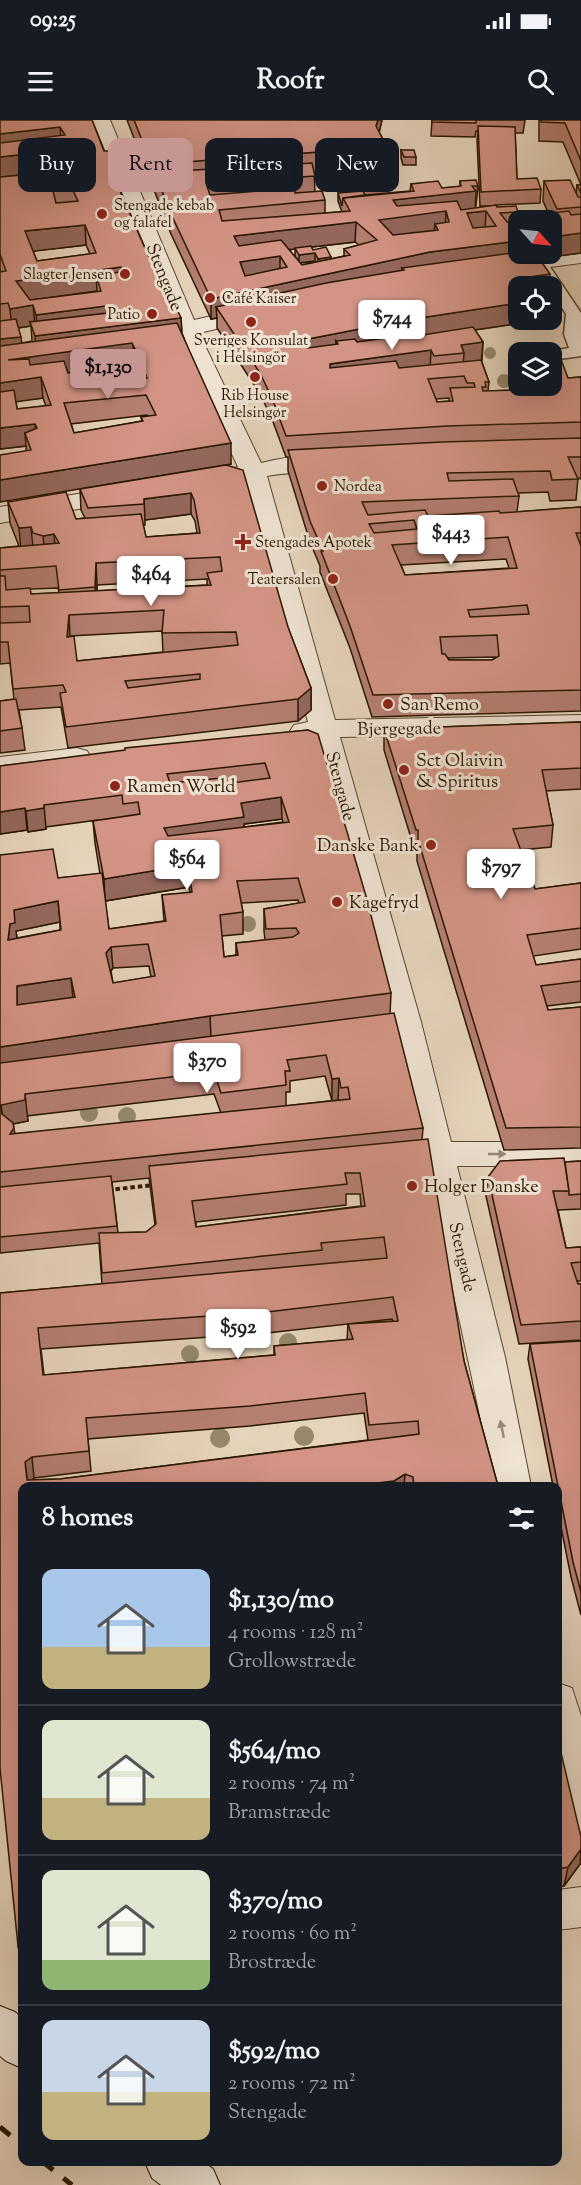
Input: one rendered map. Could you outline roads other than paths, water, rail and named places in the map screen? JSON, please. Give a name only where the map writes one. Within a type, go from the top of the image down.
[{"type":"street","name":"Stengade","points":[[100,120],[118,177],[181,337],[253,472],[325,729],[393,1023],[438,1154],[487,1357],[512,1482]]},
{"type":"street","points":[[562,258],[581,256]]},
{"type":"street","points":[[481,270],[520,264]]},
{"type":"street","points":[[181,337],[286,307]]},
{"type":"street","points":[[207,480],[285,465],[354,461]]},
{"type":"street","points":[[0,515],[150,490]]},
{"type":"street","name":"Bjergegade","points":[[279,734],[325,729],[581,724]]},
{"type":"street","points":[[0,766],[105,754]]},
{"type":"street","points":[[438,1154],[581,1154]]},
{"type":"street","points":[[562,1720],[581,1813]]},
{"type":"street","points":[[562,1909],[581,1907]]},
{"type":"street","points":[[173,2166],[197,2185]]},
{"type":"lane","points":[[542,264],[574,314],[572,334],[578,352],[562,354]]},
{"type":"railway","points":[[0,2127],[18,2142]]},
{"type":"railway","points":[[48,2166],[72,2185]]},
{"type":"place","name":"Stengade kebab og falafel","points":[[102,214]]},
{"type":"place","name":"Slagter Jensen","points":[[125,274]]},
{"type":"place","name":"Café Kaiser","points":[[210,298]]},
{"type":"place","name":"Patio","points":[[152,314]]},
{"type":"place","name":"Sveriges Konsulat i Helsingör","points":[[251,322]]},
{"type":"place","name":"Rib House Helsingør","points":[[255,377]]},
{"type":"place","name":"Nordea","points":[[322,486]]},
{"type":"place","name":"Stengades Apotek","points":[[243,542]]},
{"type":"place","name":"Teatersalen","points":[[333,579]]},
{"type":"place","name":"San Remo","points":[[388,704]]},
{"type":"place","name":"Sct Olaivin & Spiritus","points":[[404,770]]},
{"type":"place","name":"Ramen World","points":[[115,786]]},
{"type":"place","name":"Danske Bank","points":[[431,845]]},
{"type":"place","name":"Kagefryd","points":[[337,902]]},
{"type":"place","name":"Holger Danske","points":[[412,1186]]}]
